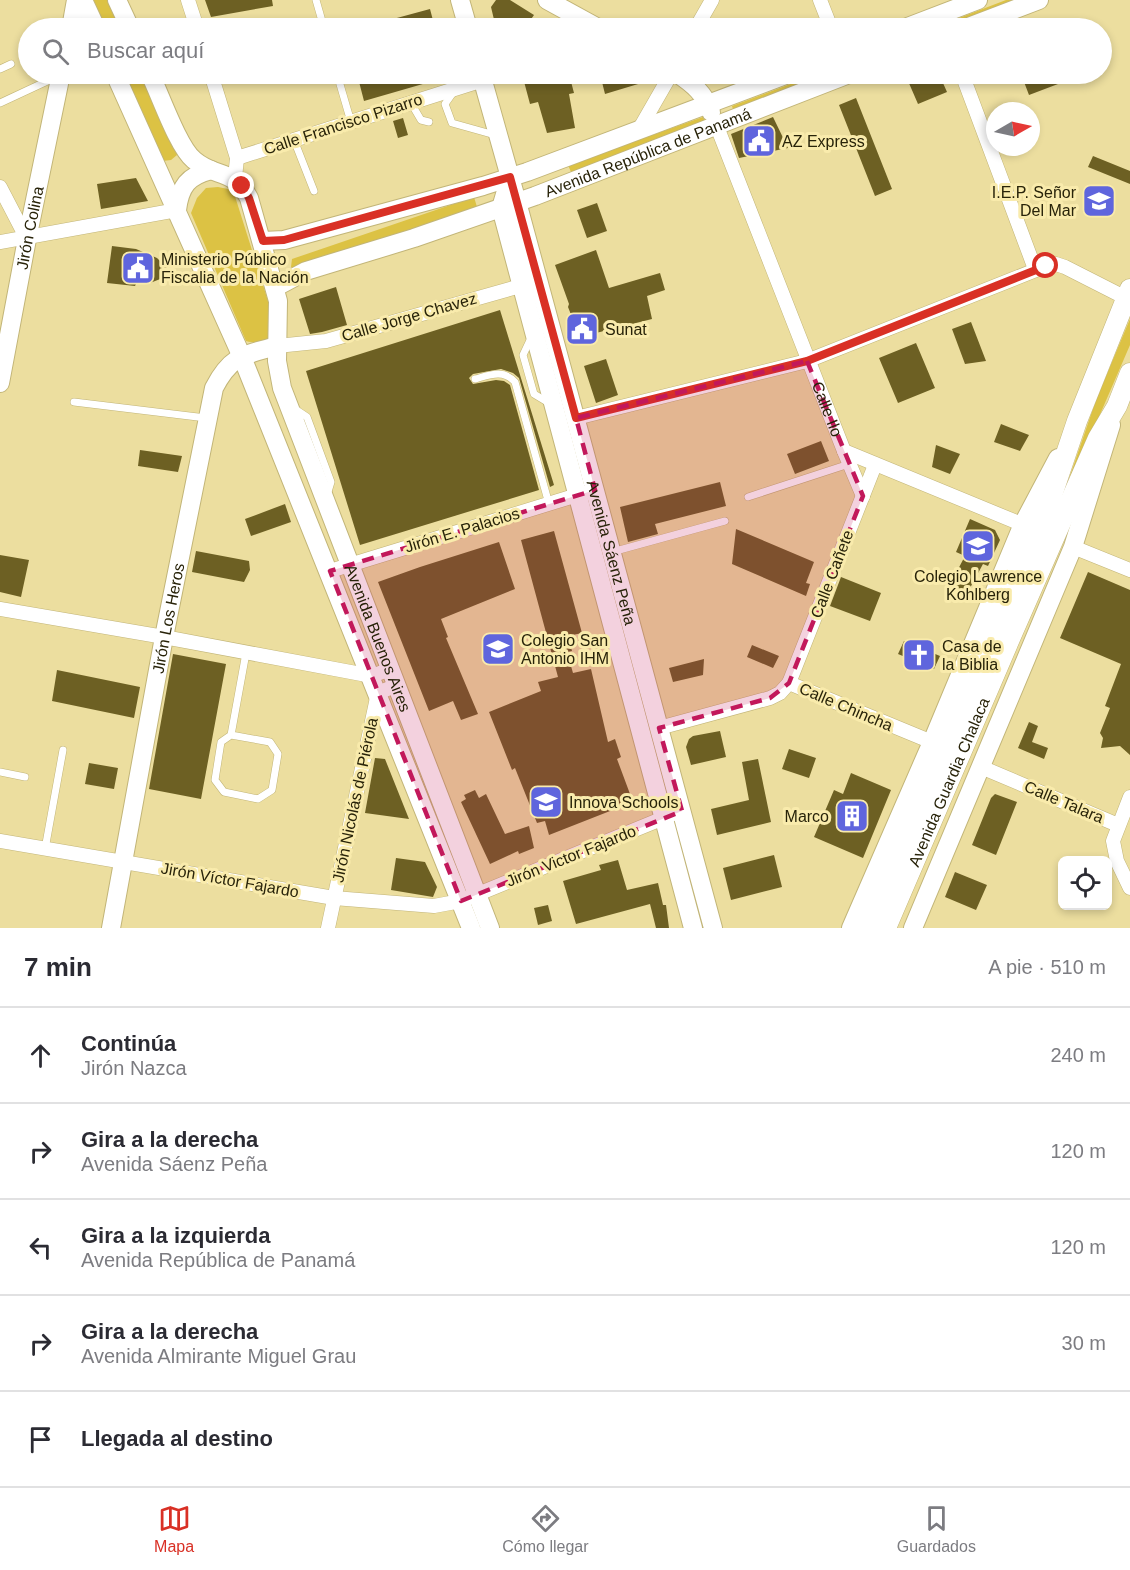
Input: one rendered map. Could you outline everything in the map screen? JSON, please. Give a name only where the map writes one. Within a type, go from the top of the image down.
[{"type":"main road","points":[[73,18],[76,0]]},
{"type":"main road","points":[[83,0],[91,18]]},
{"type":"main road","points":[[117,0],[125,18]]},
{"type":"main road","points":[[460,0],[465,18]]},
{"type":"main road","points":[[547,0],[580,18]]},
{"type":"main road","points":[[931,18],[978,0]]},
{"type":"main road","points":[[992,18],[1039,0]]},
{"type":"main road","name":"Jirón Colina","points":[[0,383],[59,84]]},
{"type":"main road","name":"Avenida Buenos Aires","points":[[120,84],[242,357],[375,685],[469,897],[490,928]]},
{"type":"main road","points":[[155,84],[183,146],[192,159],[211,170],[234,178]]},
{"type":"main road","points":[[484,84],[510,177],[509,205]]},
{"type":"main road","points":[[693,84],[708,103]]},
{"type":"main road","name":"Avenida República de Panamá","points":[[263,241],[284,240],[510,177],[760,84]]},
{"type":"main road","name":"Avenida República de Panamá","points":[[276,287],[314,268],[414,238],[509,205],[822,84]]},
{"type":"main road","name":"Calle Ilo","points":[[708,103],[716,124]]},
{"type":"main road","points":[[177,210],[179,195],[186,183],[197,174],[211,170]]},
{"type":"main road","name":"Avenida Buenos Aires","points":[[234,178],[249,198],[276,287],[279,376],[394,677],[469,897],[471,928]]},
{"type":"main road","name":"Avenida Sáenz Peña","points":[[509,205],[530,283],[576,418],[587,493],[664,818],[693,928]]},
{"type":"main road","name":"Avenida Sáenz Peña","points":[[530,283],[534,331],[554,406],[612,552],[713,928]]},
{"type":"main road","name":"Avenida Guardia Chalaca","points":[[851,928],[932,742],[1031,528],[1128,293]]},
{"type":"main road","name":"Jirón Los Heros","points":[[111,928],[164,637],[214,388],[222,372],[231,362],[278,346]]},
{"type":"main road","name":"Avenida Guardia Chalaca","points":[[913,928],[1073,547],[1117,406],[1130,373]]},
{"type":"main road","name":"Avenida Guardia Chalaca","points":[[868,928],[1098,438],[1117,406]]},
{"type":"main road","name":"Avenida Guardia Chalaca","points":[[886,928],[1005,633],[1031,528]]},
{"type":"street","points":[[188,0],[194,18]]},
{"type":"street","points":[[702,18],[712,0]]},
{"type":"street","points":[[820,0],[827,18]]},
{"type":"street","points":[[214,84],[237,158],[234,178]]},
{"type":"street","name":"Calle Francisco Pizarro","points":[[237,158],[465,84]]},
{"type":"street","points":[[640,129],[665,84]]},
{"type":"street","points":[[966,84],[1035,269]]},
{"type":"street","name":"Calle Ilo","points":[[716,124],[846,458],[875,465],[1031,528]]},
{"type":"street","points":[[0,187],[27,239]]},
{"type":"street","points":[[0,242],[27,239],[177,210]]},
{"type":"street","points":[[576,418],[807,361],[1035,269],[1056,264],[1128,293]]},
{"type":"street","name":"Calle Jorge Chavez","points":[[278,346],[326,340],[530,283]]},
{"type":"street","points":[[846,458],[862,496]]},
{"type":"street","name":"Calle Cañete","points":[[789,683],[875,465]]},
{"type":"street","name":"Jirón E. Palacios","points":[[330,571],[349,563],[587,493]]},
{"type":"street","points":[[1073,547],[1130,570]]},
{"type":"street","points":[[0,609],[246,653],[375,685],[394,677]]},
{"type":"street","name":"Calle Chincha","points":[[659,728],[770,698],[780,693],[789,683],[932,742]]},
{"type":"street","name":"Jirón Nicolás de Piérola","points":[[328,928],[375,685]]},
{"type":"street","name":"Calle Talara","points":[[981,767],[1118,825],[1113,841],[1117,861],[1130,888]]},
{"type":"street","points":[[1118,825],[1130,797]]},
{"type":"street","name":"Jirón Victor Fajardo","points":[[469,897],[682,811]]},
{"type":"street","name":"Jirón Víctor Fajardo","points":[[0,841],[334,898],[434,906],[469,897]]},
{"type":"lane","points":[[316,0],[321,18]]},
{"type":"lane","points":[[0,69],[11,64]]},
{"type":"lane","points":[[0,103],[40,84]]},
{"type":"lane","points":[[340,84],[351,122]]},
{"type":"lane","points":[[456,88],[446,104],[452,123],[498,135]]},
{"type":"lane","points":[[411,103],[421,120],[429,122]]},
{"type":"lane","points":[[294,140],[314,190]]},
{"type":"lane","points":[[475,379],[502,373],[515,382],[549,504]]},
{"type":"lane","points":[[74,402],[208,418]]},
{"type":"lane","points":[[748,497],[846,458]]},
{"type":"lane","points":[[612,552],[725,521]]},
{"type":"lane","points":[[231,735],[270,742],[278,754],[272,790],[258,799],[224,792],[215,780],[221,742],[231,735],[246,653]]},
{"type":"lane","points":[[45,849],[63,750]]},
{"type":"lane","points":[[0,772],[25,777]]},
{"type":"highlighted area","points":[[807,361],[863,496],[789,683],[770,698],[659,728],[682,811],[461,901],[330,571],[595,490],[576,418]]},
{"type":"shaded area","points":[[88,0],[110,0],[118,18],[96,18]]},
{"type":"shaded area","points":[[1006,0],[1030,0],[982,18],[959,18]]},
{"type":"shaded area","points":[[125,84],[148,84],[175,145],[177,155],[171,160],[163,161]]},
{"type":"shaded area","points":[[790,84],[811,84],[734,113],[732,106]]},
{"type":"shaded area","points":[[703,117],[706,124],[571,172],[568,165]]},
{"type":"shaded area","points":[[218,187],[233,190],[276,326],[271,335],[261,342],[246,341],[191,213],[197,198],[206,188]]},
{"type":"shaded area","points":[[474,197],[477,207],[300,272],[291,267],[292,259]]},
{"type":"shaded area","points":[[1130,319],[1130,345],[1073,477],[1070,476],[1096,400]]},
{"type":"building","points":[[205,0],[272,0],[273,6],[211,17]]},
{"type":"building","points":[[496,0],[510,0],[534,15],[532,18],[494,18],[491,7]]},
{"type":"building","points":[[430,9],[432,18],[397,18]]},
{"type":"building","points":[[360,84],[423,84],[364,101]]},
{"type":"building","points":[[525,84],[572,84],[574,93],[569,94],[575,128],[547,133],[538,102],[530,104]]},
{"type":"building","points":[[602,84],[638,84],[605,94]]},
{"type":"building","points":[[909,84],[943,84],[947,92],[918,104]]},
{"type":"building","points":[[1025,84],[1058,84],[1029,95]]},
{"type":"building","points":[[856,98],[892,189],[875,196],[839,105]]},
{"type":"building","name":"AZ Express","points":[[773,117],[788,148],[739,158],[731,134]]},
{"type":"building","points":[[403,118],[408,135],[398,138],[393,121]]},
{"type":"building","points":[[1093,156],[1130,171],[1130,184],[1088,167]]},
{"type":"building","points":[[136,178],[148,201],[101,209],[97,184]]},
{"type":"building","points":[[597,203],[607,231],[587,238],[577,210]]},
{"type":"building","name":"Ministerio Público Fiscalia de la Nación","points":[[112,246],[136,249],[157,258],[173,274],[150,283],[144,267],[135,286],[107,283]]},
{"type":"building","points":[[596,250],[609,288],[660,273],[665,290],[647,296],[652,319],[580,337],[555,265]]},
{"type":"building","points":[[336,287],[347,325],[310,334],[299,299]]},
{"type":"building","points":[[500,310],[554,485],[550,487],[519,378],[501,369],[473,374],[469,378],[473,384],[496,380],[510,385],[539,490],[360,545],[306,371]]},
{"type":"building","points":[[971,322],[986,361],[965,364],[952,329]]},
{"type":"building","points":[[916,343],[935,388],[898,403],[879,358]]},
{"type":"building","points":[[606,359],[618,395],[596,403],[584,366]]},
{"type":"building","points":[[1001,424],[1029,435],[1020,451],[994,442]]},
{"type":"building","points":[[821,441],[829,461],[795,474],[787,454]]},
{"type":"building","points":[[936,445],[960,454],[950,474],[932,467]]},
{"type":"building","points":[[140,450],[182,456],[178,472],[138,466]]},
{"type":"building","points":[[720,482],[726,506],[655,524],[658,534],[628,542],[620,507]]},
{"type":"building","points":[[285,504],[291,522],[251,536],[245,519]]},
{"type":"building","name":"Colegio Lawrence Kohlberg","points":[[970,519],[995,530],[1000,540],[988,566],[983,564],[963,601],[946,592],[965,556],[956,552]]},
{"type":"building","points":[[736,529],[814,562],[806,583],[810,584],[806,596],[732,564]]},
{"type":"building","points":[[554,531],[582,633],[568,636],[572,651],[567,652],[573,673],[591,669],[608,742],[615,739],[621,757],[617,759],[633,802],[549,835],[545,821],[537,823],[515,768],[512,770],[489,712],[541,691],[538,682],[558,677],[521,540]]},
{"type":"building","points":[[499,542],[515,589],[441,619],[448,637],[446,638],[478,714],[461,720],[453,701],[429,711],[378,582]]},
{"type":"building","points":[[196,551],[249,561],[250,570],[244,582],[192,572]]},
{"type":"building","points":[[0,555],[29,560],[21,597],[0,592]]},
{"type":"building","points":[[1088,572],[1130,590],[1130,755],[1120,746],[1101,748],[1103,738],[1100,733],[1110,708],[1105,706],[1121,664],[1060,638]]},
{"type":"building","points":[[841,577],[881,593],[870,621],[830,606]]},
{"type":"building","name":"Casa de la Biblia","points":[[904,641],[940,656],[934,669],[898,654]]},
{"type":"building","points":[[752,645],[779,656],[773,668],[747,657]]},
{"type":"building","points":[[173,654],[226,664],[201,799],[149,789]]},
{"type":"building","points":[[704,659],[703,675],[673,682],[669,668]]},
{"type":"building","points":[[57,670],[140,687],[134,718],[52,701]]},
{"type":"building","points":[[1029,722],[1038,726],[1032,742],[1048,748],[1044,759],[1018,748]]},
{"type":"building","points":[[720,731],[726,757],[691,765],[686,747],[689,739],[693,736]]},
{"type":"building","points":[[789,749],[816,758],[809,778],[782,769]]},
{"type":"building","points":[[375,758],[385,759],[409,819],[365,813]]},
{"type":"building","points":[[758,759],[771,822],[717,835],[711,809],[749,800],[742,762]]},
{"type":"building","points":[[89,763],[118,768],[114,789],[85,784]]},
{"type":"building","name":"Marco","points":[[851,773],[891,790],[863,858],[814,837],[834,790],[843,794]]},
{"type":"building","points":[[475,790],[479,798],[486,794],[505,834],[529,826],[534,848],[519,854],[518,851],[490,864],[461,802],[466,799],[464,795]]},
{"type":"building","points":[[995,794],[1017,802],[996,855],[972,845],[991,798]]},
{"type":"building","name":"Marco","points":[[774,855],[782,887],[731,900],[723,868]]},
{"type":"building","points":[[396,858],[425,862],[437,887],[433,897],[391,890]]},
{"type":"building","points":[[618,860],[627,890],[658,883],[663,905],[666,905],[669,928],[656,928],[650,904],[576,924],[563,881],[601,870],[599,865]]},
{"type":"building","points":[[955,872],[987,885],[976,910],[945,897]]},
{"type":"building","points":[[548,905],[552,921],[538,925],[534,908]]},
{"type":"place","name":"AZ Express","points":[[759,141]]},
{"type":"place","name":"I.E.P. Señor Del Mar","points":[[1099,201]]},
{"type":"place","name":"Ministerio Público Fiscalia de la Nación","points":[[138,268]]},
{"type":"place","name":"Sunat","points":[[582,329]]},
{"type":"place","name":"Colegio Lawrence Kohlberg","points":[[978,546]]},
{"type":"place","name":"Colegio San Antonio IHM","points":[[498,649]]},
{"type":"place","name":"Casa de la Biblia","points":[[919,655]]},
{"type":"place","name":"Innova Schools","points":[[546,802]]},
{"type":"place","name":"Marco","points":[[852,816]]},
{"type":"route","points":[[242,186],[249,198],[263,241],[273,241],[284,240],[510,177],[576,418],[807,361],[1046,266]]}]
